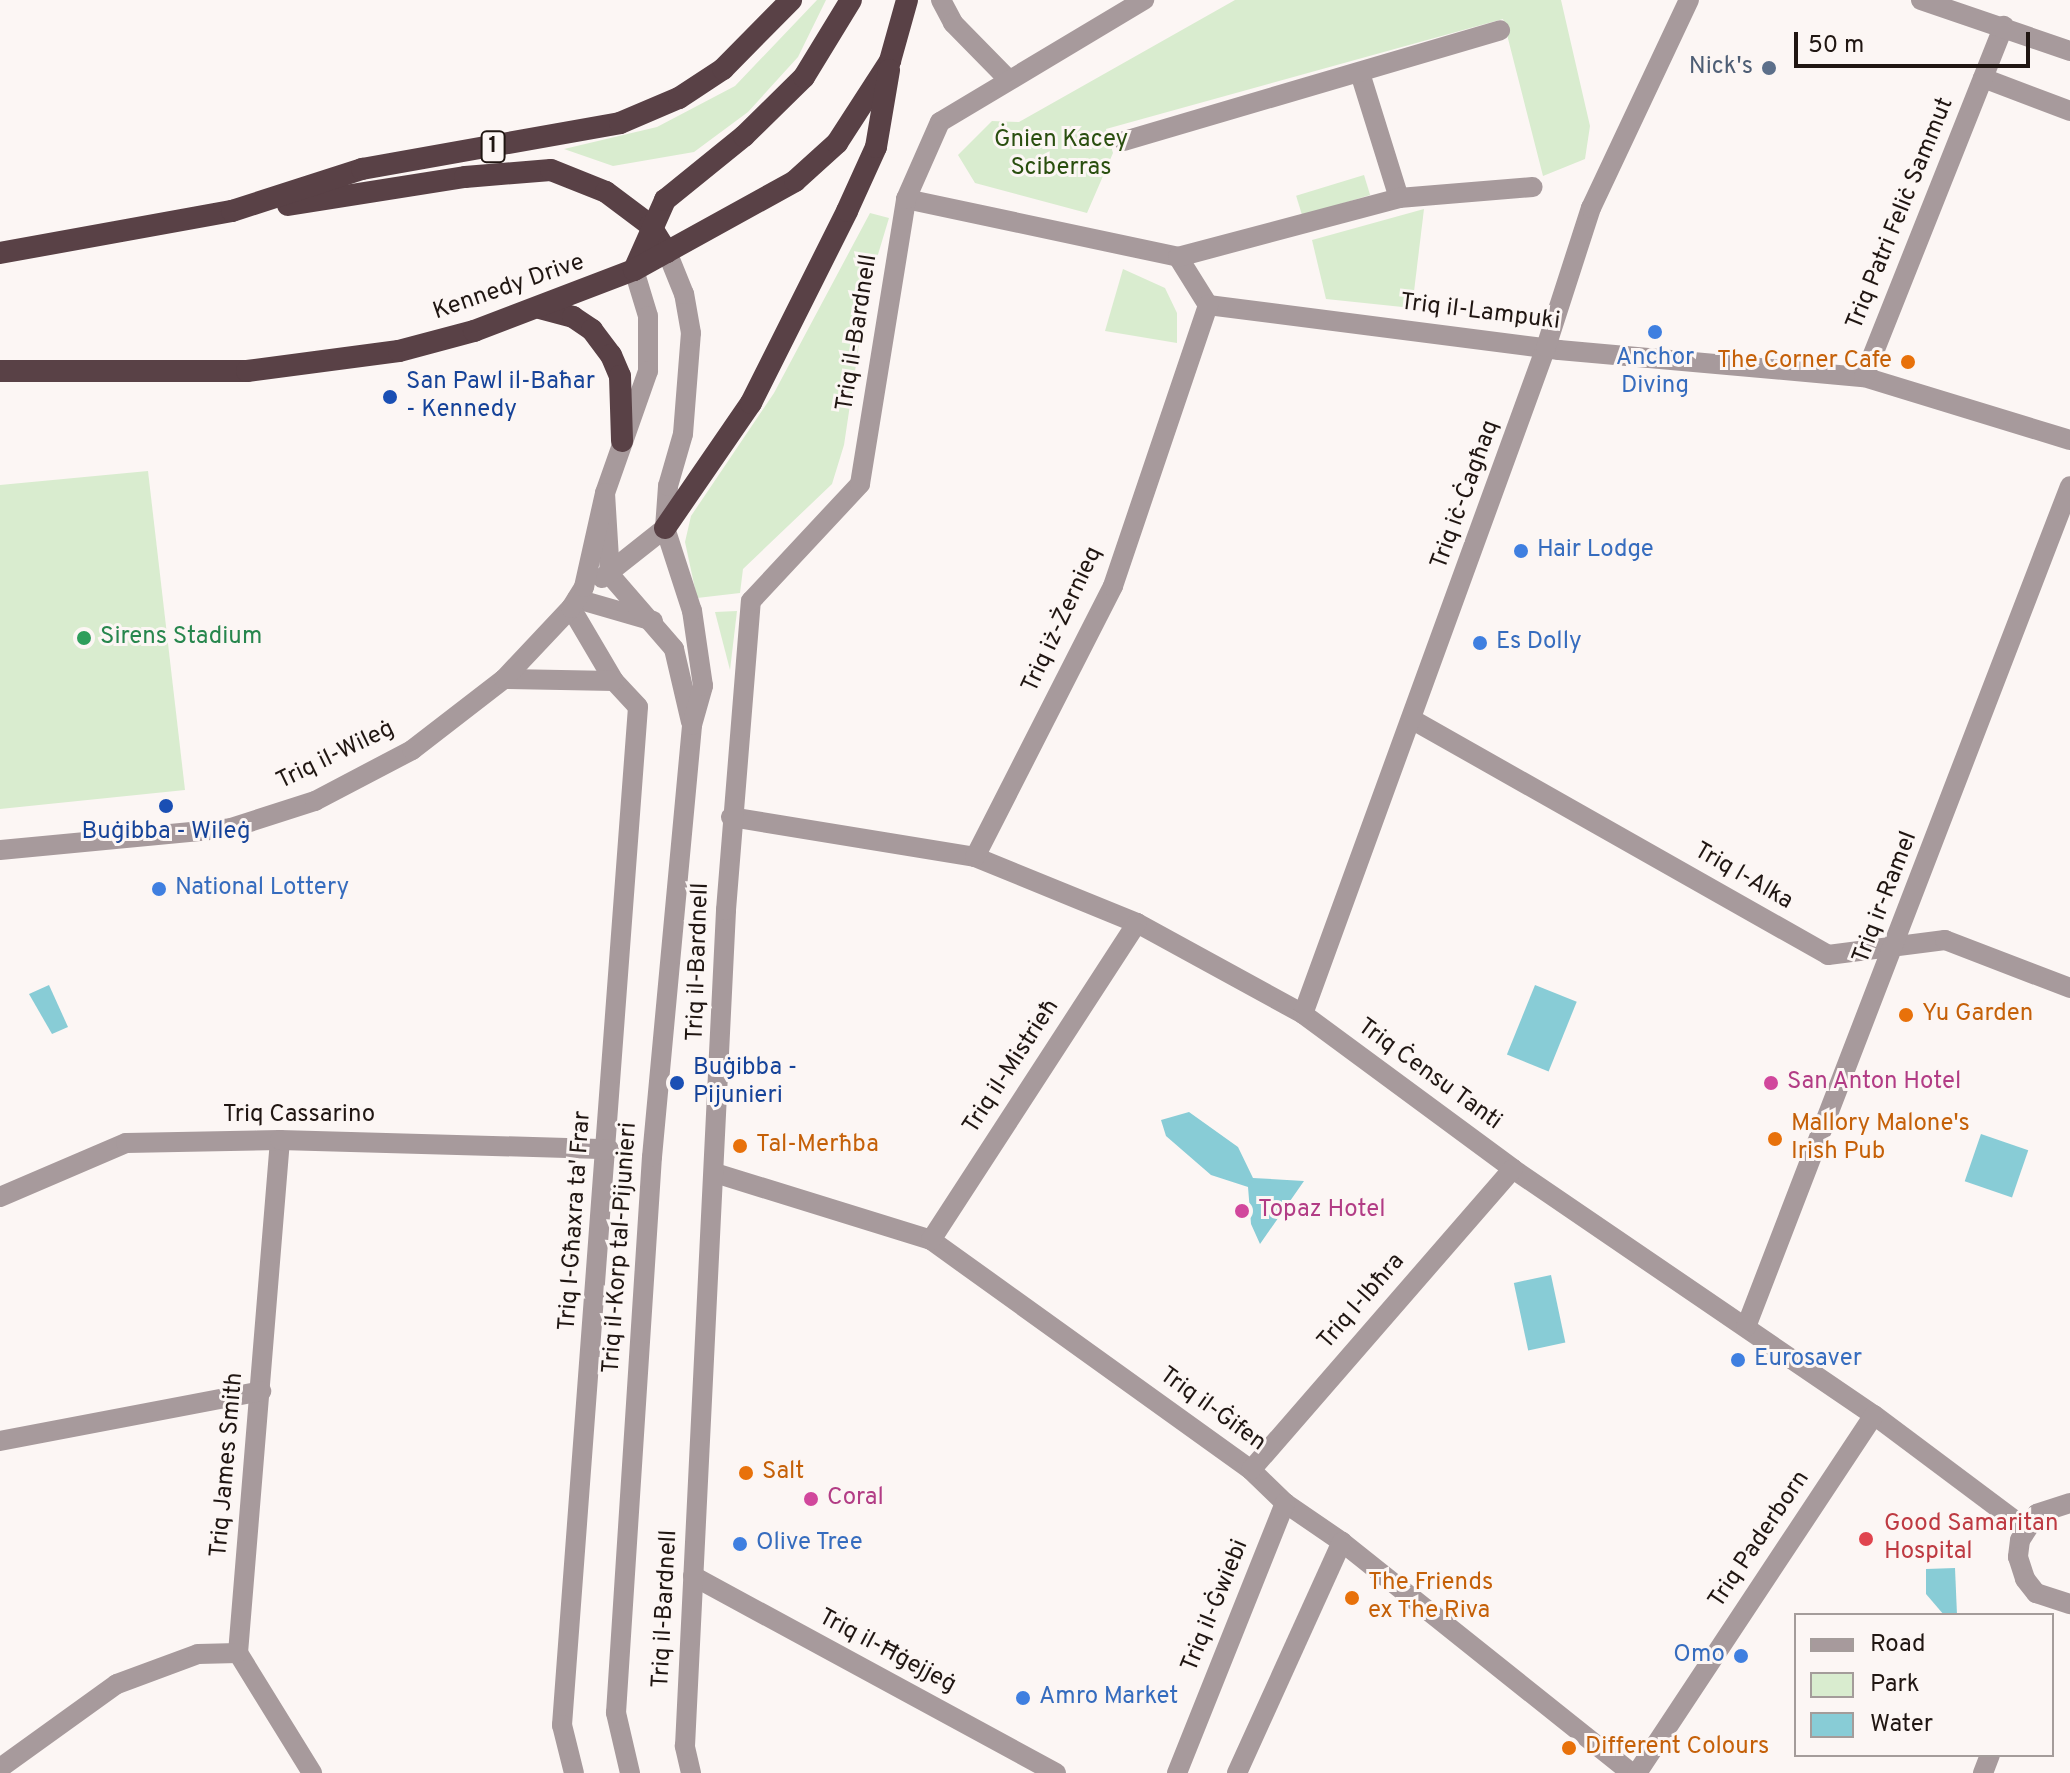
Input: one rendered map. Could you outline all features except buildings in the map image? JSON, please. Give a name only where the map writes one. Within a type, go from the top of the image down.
[{"type":"highway","name":"1","points":[[0,253],[232,211],[362,169],[620,123],[679,98],[723,69],[791,0]]},
{"type":"highway","points":[[634,270],[650,225],[665,200],[744,136],[804,77],[851,0]]},
{"type":"highway","name":"Kennedy Drive","points":[[0,371],[247,371],[317,363],[439,341],[540,308],[634,270],[795,181],[837,143],[890,61],[907,0]]},
{"type":"highway","points":[[665,528],[751,403],[847,211],[876,147],[890,61]]},
{"type":"highway","points":[[160,225],[465,177],[551,170],[606,192],[650,225],[667,252]]},
{"type":"highway","points":[[540,308],[573,317],[592,330],[611,355],[620,376],[622,441]]},
{"type":"street","points":[[941,0],[953,23],[1007,78]]},
{"type":"street","name":"Triq il-Bardnell","points":[[691,1773],[685,1746],[731,817],[751,601],[860,484],[906,199],[940,122],[1007,78],[1144,0]]},
{"type":"street","name":"Triq iċ-Ċagħaq","points":[[1303,1014],[1413,720],[1546,347],[1591,208],[1689,0]]},
{"type":"street","points":[[1921,0],[2070,51]]},
{"type":"street","name":"Triq Patri Feliċ Sammut","points":[[1864,377],[2004,26]]},
{"type":"street","points":[[1124,141],[1500,30]]},
{"type":"street","points":[[1360,73],[1399,198]]},
{"type":"street","points":[[1983,78],[2070,111]]},
{"type":"street","points":[[906,199],[1178,257],[1399,198],[1533,187]]},
{"type":"street","points":[[665,528],[690,360],[684,294],[667,252]]},
{"type":"street","points":[[1178,257],[1208,305]]},
{"type":"street","points":[[634,270],[648,316],[648,371],[605,493],[577,598],[653,621]]},
{"type":"street","name":"Triq il-Lampuki","points":[[1208,305],[1546,347],[1864,377],[2070,440]]},
{"type":"street","name":"Triq iż-Żernieq","points":[[975,857],[1113,586],[1208,305]]},
{"type":"street","name":"Triq ir-Ramel","points":[[1746,1327],[2070,486]]},
{"type":"street","points":[[605,493],[610,575]]},
{"type":"street","name":"Triq il-Wileġ","points":[[0,850],[231,828],[315,801],[412,750],[504,679],[577,598],[610,575],[665,528]]},
{"type":"street","name":"Triq il-Korp tal-Pijunieri","points":[[630,1773],[616,1713],[653,1142],[692,725],[703,686],[692,611],[665,528]]},
{"type":"street","name":"Triq il-Korp tal-Pijunieri","points":[[610,575],[653,621],[674,649],[692,725]]},
{"type":"street","name":"Triq l-Għaxra ta' Frar","points":[[574,1773],[562,1725],[609,1149],[638,707],[614,681],[577,598]]},
{"type":"street","points":[[504,679],[614,681]]},
{"type":"street","name":"Triq l-Alka","points":[[1413,720],[1828,955],[1894,949],[1945,940],[2070,988]]},
{"type":"street","name":"Triq Ċensu Tanti","points":[[731,817],[975,857],[1137,923],[1303,1014],[1513,1169],[1874,1415],[2025,1528]]},
{"type":"street","name":"Triq il-Mistrieħ","points":[[931,1240],[1137,923]]},
{"type":"street","name":"Triq Cassarino","points":[[0,1197],[126,1143],[280,1140],[609,1149]]},
{"type":"street","name":"Triq James Smith","points":[[238,1653],[280,1140]]},
{"type":"street","name":"Triq l-Ibħra","points":[[1251,1470],[1513,1169]]},
{"type":"street","name":"Triq il-Ġifen","points":[[715,1173],[931,1240],[1251,1470],[1285,1503],[1342,1542],[1634,1773]]},
{"type":"street","points":[[0,1441],[261,1391]]},
{"type":"street","name":"Triq Paderborn","points":[[1634,1773],[1874,1415]]},
{"type":"street","name":"Triq il-Ġwiebi","points":[[1177,1773],[1285,1503]]},
{"type":"street","points":[[2057,1607],[2025,1579],[2018,1557],[2025,1528],[2053,1506],[2070,1503]]},
{"type":"street","points":[[1237,1773],[1342,1542]]},
{"type":"street","name":"Triq il-Ħġejjeġ","points":[[693,1576],[1056,1773]]},
{"type":"street","points":[[0,1768],[117,1684],[198,1654],[238,1653],[312,1773]]},
{"type":"green space","points":[[817,0],[826,0],[798,57],[748,112],[694,152],[613,166],[564,149],[657,127],[735,86]]},
{"type":"green space","name":"Ġnien Kacey Sciberras","points":[[1235,0],[1561,0],[1590,126],[1585,159],[1543,176],[1503,19],[1106,129],[1113,153],[1087,213],[975,183],[958,155],[992,121],[1019,122]]},
{"type":"green space","points":[[1364,175],[1370,195],[1302,216],[1296,196]]},
{"type":"green space","points":[[1424,209],[1412,308],[1326,299],[1312,240]]},
{"type":"green space","points":[[870,213],[889,218],[867,291],[844,445],[832,484],[743,569],[740,593],[697,598],[685,542],[691,516],[774,393]]},
{"type":"green space","points":[[1123,269],[1165,288],[1177,313],[1177,343],[1105,331]]},
{"type":"green space","name":"Sirens Stadium","points":[[148,471],[185,790],[0,809],[0,485]]},
{"type":"green space","points":[[737,611],[730,670],[715,612]]},
{"type":"water","points":[[49,985],[68,1027],[52,1034],[29,994]]},
{"type":"water","points":[[1535,985],[1577,1002],[1549,1071],[1507,1055]]},
{"type":"water","points":[[1189,1112],[1238,1147],[1253,1178],[1304,1181],[1260,1244],[1251,1224],[1248,1187],[1211,1175],[1166,1136],[1161,1120]]},
{"type":"water","points":[[1981,1134],[2028,1150],[2012,1198],[1965,1181]]},
{"type":"water","points":[[1551,1275],[1565,1342],[1528,1350],[1514,1283]]},
{"type":"water","points":[[1955,1568],[1957,1613],[1942,1613],[1926,1594],[1926,1569]]},
{"type":"place","name":"Nick's","points":[[1769,68]]},
{"type":"place","name":"Anchor Diving","points":[[1655,332]]},
{"type":"place","name":"The Corner Cafe","points":[[1908,362]]},
{"type":"place","name":"San Pawl il-Baħar - Kennedy","points":[[390,397]]},
{"type":"place","name":"Hair Lodge","points":[[1521,551]]},
{"type":"place","name":"Sirens Stadium","points":[[84,638]]},
{"type":"place","name":"Es Dolly","points":[[1480,643]]},
{"type":"place","name":"Buġibba - Wileġ","points":[[166,806]]},
{"type":"place","name":"National Lottery","points":[[159,889]]},
{"type":"place","name":"Yu Garden","points":[[1906,1015]]},
{"type":"place","name":"Buġibba - Pijunieri","points":[[677,1083]]},
{"type":"place","name":"San Anton Hotel","points":[[1771,1083]]},
{"type":"place","name":"Mallory Malone's Irish Pub","points":[[1775,1139]]},
{"type":"place","name":"Tal-Merħba","points":[[740,1146]]},
{"type":"place","name":"Topaz Hotel","points":[[1242,1211]]},
{"type":"place","name":"Eurosaver","points":[[1738,1360]]},
{"type":"place","name":"Salt","points":[[746,1473]]},
{"type":"place","name":"Coral","points":[[811,1499]]},
{"type":"place","name":"Good Samaritan Hospital","points":[[1866,1539]]},
{"type":"place","name":"Olive Tree","points":[[740,1544]]},
{"type":"place","name":"The Friends ex The Riva","points":[[1352,1598]]},
{"type":"place","name":"Omo","points":[[1741,1656]]},
{"type":"place","name":"Amro Market","points":[[1023,1698]]},
{"type":"place","name":"Different Colours","points":[[1569,1748]]}]
